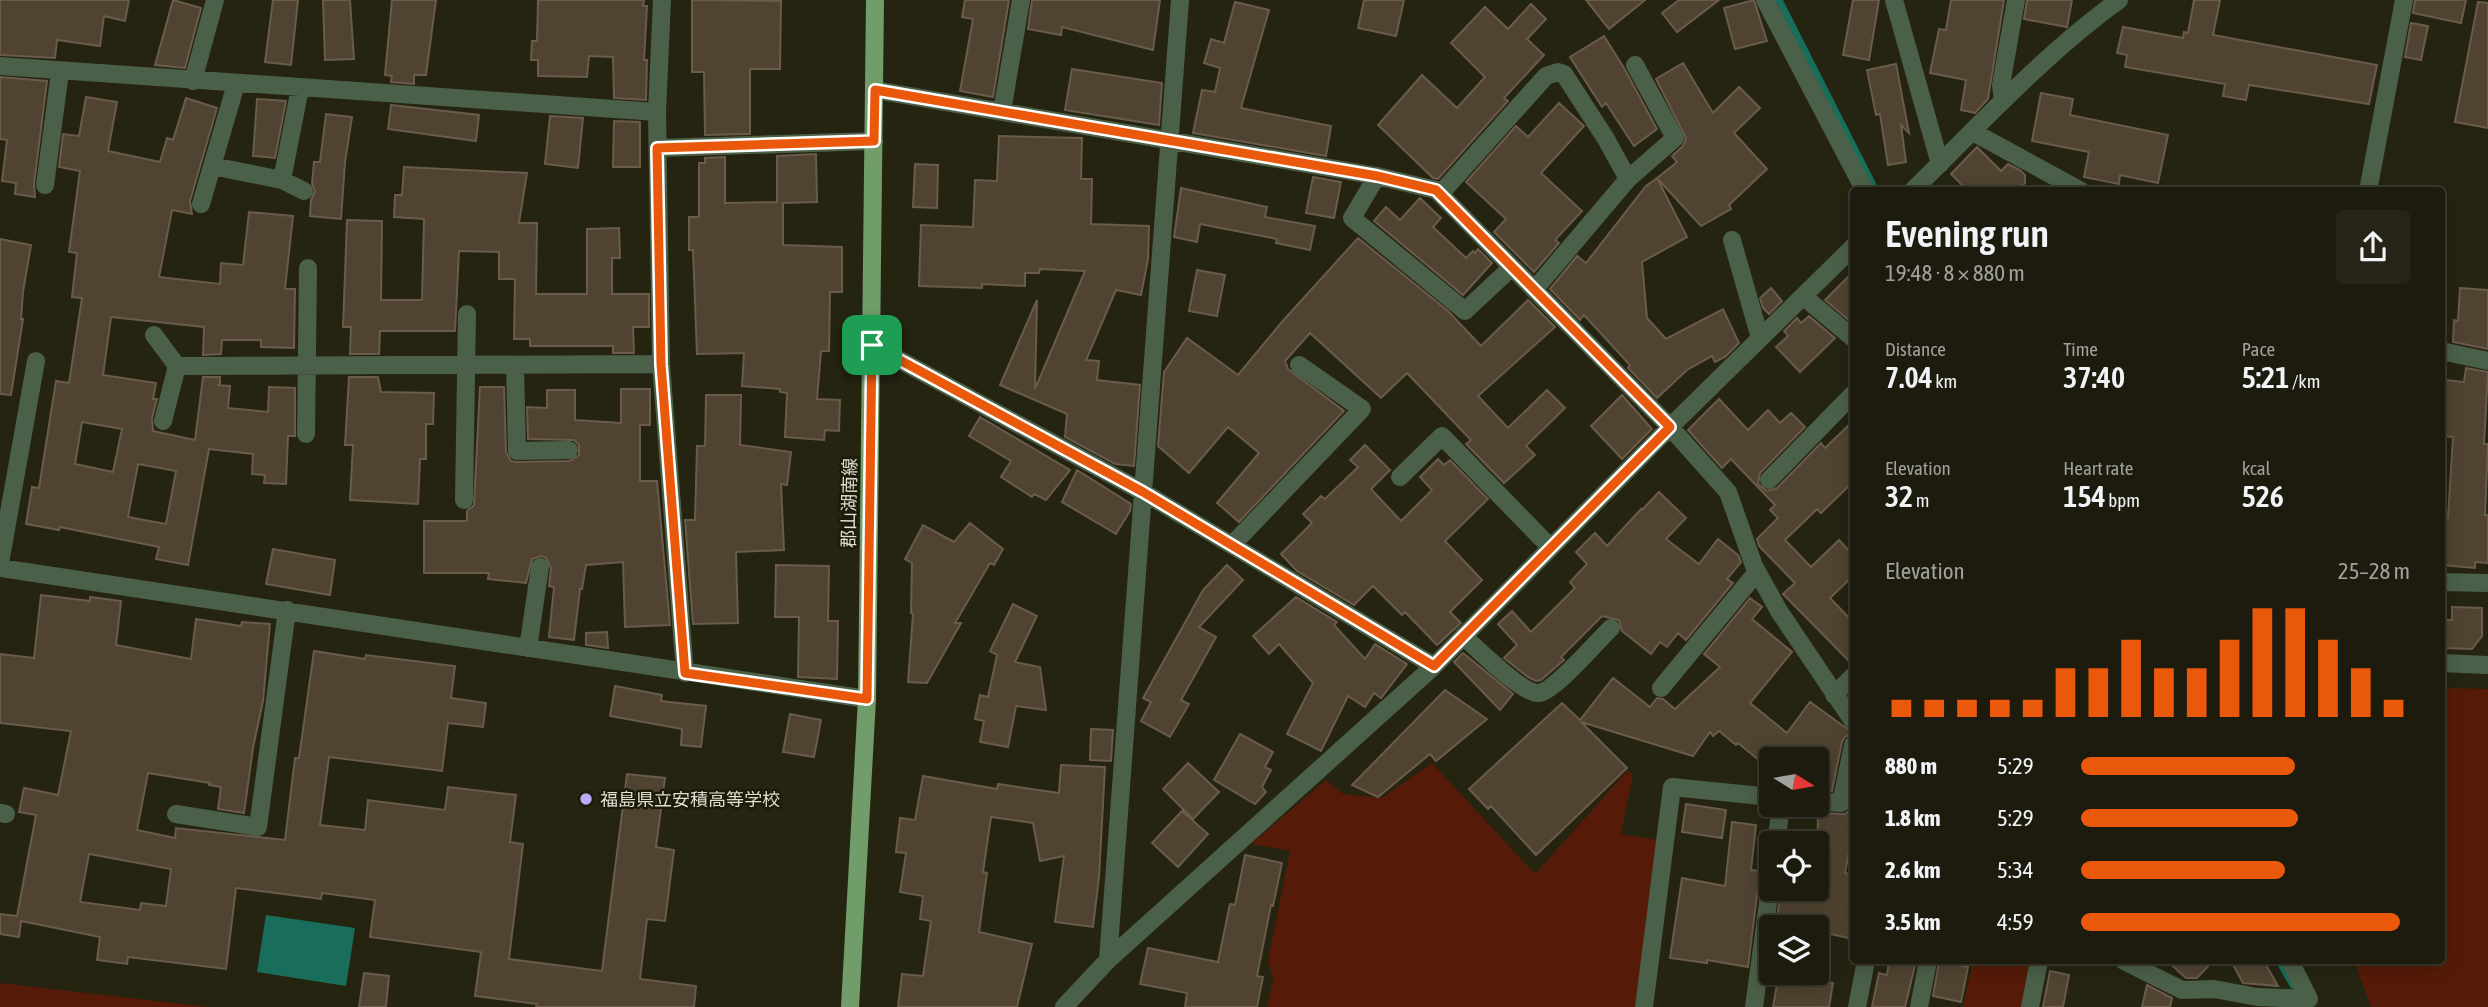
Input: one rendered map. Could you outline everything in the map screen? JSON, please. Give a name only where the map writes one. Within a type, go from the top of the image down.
[{"type":"main road","name":"郡山湖南線","points":[[850,1007],[867,699],[875,0]]},
{"type":"street","points":[[194,81],[215,0]]},
{"type":"street","points":[[662,0],[657,112],[661,364],[685,673]]},
{"type":"street","points":[[1002,111],[1021,0]]},
{"type":"street","points":[[1108,960],[1180,0]]},
{"type":"street","points":[[1765,0],[1863,187]]},
{"type":"street","points":[[1895,0],[1940,164]]},
{"type":"street","points":[[2003,101],[2001,85],[2016,0]]},
{"type":"street","points":[[1916,187],[2003,101],[2099,14],[2119,0]]},
{"type":"street","points":[[2369,187],[2404,0]]},
{"type":"street","points":[[1534,290],[1628,178],[1675,138],[1635,65]]},
{"type":"street","points":[[0,66],[657,112]]},
{"type":"street","points":[[44,185],[60,72]]},
{"type":"street","points":[[1440,194],[1546,76],[1558,72],[1563,74],[1571,85],[1628,178]]},
{"type":"street","points":[[201,204],[236,84]]},
{"type":"street","points":[[282,180],[300,88]]},
{"type":"street","points":[[875,90],[1377,176],[1416,183],[1436,190],[1670,427],[1728,492],[1757,572],[1779,611],[1850,717]]},
{"type":"street","points":[[1973,132],[2074,187]]},
{"type":"street","points":[[657,148],[874,141]]},
{"type":"street","points":[[212,166],[282,180],[304,191]]},
{"type":"street","points":[[1377,176],[1352,218],[1465,312],[1512,267]]},
{"type":"street","points":[[1732,240],[1760,338]]},
{"type":"street","points":[[1064,1007],[1108,960],[1434,666],[1550,547],[1850,250]]},
{"type":"street","points":[[306,434],[308,268]]},
{"type":"street","points":[[1803,296],[1850,335]]},
{"type":"street","points":[[464,500],[467,314]]},
{"type":"street","points":[[154,335],[177,366]]},
{"type":"street","points":[[872,345],[1143,492],[1434,666]]},
{"type":"street","points":[[2445,352],[2488,361]]},
{"type":"street","points":[[0,562],[36,361]]},
{"type":"street","points":[[177,366],[661,364]]},
{"type":"street","points":[[515,365],[517,451],[569,450]]},
{"type":"street","points":[[1233,545],[1362,410],[1300,365]]},
{"type":"street","points":[[163,421],[177,366]]},
{"type":"street","points":[[1769,480],[1850,397]]},
{"type":"street","points":[[1400,477],[1442,436],[1550,547]]},
{"type":"street","points":[[528,648],[540,567]]},
{"type":"street","points":[[0,568],[867,699]]},
{"type":"street","points":[[1661,688],[1757,572]]},
{"type":"street","points":[[2445,582],[2488,583]]},
{"type":"street","points":[[176,814],[258,827],[287,610]]},
{"type":"street","points":[[1463,636],[1524,689],[1539,693],[1553,686],[1611,628]]},
{"type":"street","points":[[2445,663],[2488,665]]},
{"type":"street","points":[[1834,695],[1850,679]]},
{"type":"street","points":[[1829,802],[1841,803],[1850,760]]},
{"type":"street","points":[[1644,1007],[1672,787],[1759,796]]},
{"type":"street","points":[[1754,1007],[1768,901]]},
{"type":"street","points":[[1857,1007],[1865,964]]},
{"type":"street","points":[[1919,1007],[1927,964]]},
{"type":"street","points":[[2030,1007],[2038,964]]},
{"type":"street","points":[[2130,964],[2182,990],[2214,989],[2257,997],[2309,999],[2292,964]]},
{"type":"shaded area","points":[[2445,688],[2488,689],[2488,1007],[2371,1007],[2355,964],[2445,964]]},
{"type":"shaded area","points":[[1432,763],[1535,874],[1627,771],[1633,774],[1621,834],[1657,840],[1635,1007],[1267,1007],[1273,979],[1268,961],[1290,851],[1251,844],[1326,780],[1343,794],[1382,798]]},
{"type":"shaded area","points":[[1972,964],[2031,964],[2023,1007],[1963,1007]]},
{"type":"shaded area","points":[[0,983],[208,1007],[0,1007]]},
{"type":"water","points":[[266,915],[355,928],[346,986],[257,972]]},
{"type":"building","points":[[0,0],[129,0],[125,21],[104,16],[100,46],[57,40],[55,58],[0,55]]},
{"type":"building","points":[[173,0],[201,8],[185,68],[155,65]]},
{"type":"building","points":[[273,0],[298,0],[291,65],[265,62]]},
{"type":"building","points":[[323,0],[350,0],[354,59],[325,60]]},
{"type":"building","points":[[392,0],[436,0],[426,75],[414,75],[414,84],[391,82],[392,76],[385,75]]},
{"type":"building","points":[[538,0],[644,0],[643,6],[647,6],[644,60],[647,60],[646,100],[614,98],[613,57],[589,56],[587,77],[538,76],[538,60],[531,60],[532,41],[537,41]]},
{"type":"building","points":[[692,0],[781,1],[780,69],[750,69],[750,134],[705,135],[704,72],[692,72]]},
{"type":"building","points":[[965,0],[1009,0],[993,97],[960,91],[973,19],[962,17]]},
{"type":"building","points":[[1032,0],[1160,0],[1153,50],[1062,27],[1061,35],[1028,29]]},
{"type":"building","points":[[1364,0],[1404,0],[1396,36],[1358,28]]},
{"type":"building","points":[[1586,0],[1645,0],[1609,29]]},
{"type":"building","points":[[1679,0],[1719,0],[1677,32],[1662,13]]},
{"type":"building","points":[[1754,0],[1767,41],[1735,49],[1724,8]]},
{"type":"building","points":[[1853,0],[1879,0],[1869,60],[1843,55]]},
{"type":"building","points":[[1951,0],[2004,0],[1988,99],[1975,113],[1961,110],[1966,80],[1930,73],[1939,29],[1946,30]]},
{"type":"building","points":[[2027,0],[2072,0],[2067,27],[2024,19]]},
{"type":"building","points":[[2194,0],[2220,0],[2213,35],[2377,65],[2369,104],[2249,85],[2246,100],[2223,96],[2225,84],[2125,67],[2127,55],[2117,53],[2123,27],[2183,38],[2184,32],[2188,33]]},
{"type":"building","points":[[2415,0],[2466,0],[2461,23],[2413,13]]},
{"type":"building","points":[[1235,2],[1269,10],[1241,108],[1331,126],[1326,156],[1193,133],[1202,90],[1215,92],[1220,68],[1204,63],[1211,39],[1224,43]]},
{"type":"building","points":[[2478,2],[2488,3],[2488,128],[2455,122]]},
{"type":"building","points":[[1531,4],[1546,19],[1527,39],[1544,55],[1504,98],[1508,101],[1438,179],[1433,178],[1378,125],[1422,75],[1457,108],[1485,77],[1451,43],[1485,7],[1508,29]]},
{"type":"building","points":[[2411,23],[2428,26],[2421,60],[2405,57]]},
{"type":"building","points":[[1604,36],[1657,129],[1634,146],[1606,103],[1602,107],[1570,57]]},
{"type":"building","points":[[1683,63],[1713,113],[1739,87],[1760,108],[1734,133],[1767,169],[1729,205],[1731,209],[1701,226],[1657,178],[1677,162],[1672,156],[1683,146],[1686,138],[1656,79]]},
{"type":"building","points":[[1896,64],[1909,133],[1901,125],[1906,162],[1888,165],[1880,114],[1876,115],[1867,70]]},
{"type":"building","points":[[1072,69],[1162,83],[1159,125],[1065,110]]},
{"type":"building","points":[[0,77],[47,81],[34,184],[35,197],[15,194],[16,183],[2,181],[7,140],[0,139]]},
{"type":"building","points":[[2041,93],[2073,99],[2070,115],[2168,135],[2158,183],[2120,175],[2119,184],[2084,177],[2089,152],[2032,141]]},
{"type":"building","points":[[86,97],[117,102],[108,151],[160,162],[167,138],[173,140],[186,98],[217,108],[190,201],[192,214],[172,210],[159,277],[220,284],[221,263],[243,265],[249,212],[293,216],[285,289],[295,289],[294,348],[261,347],[261,340],[222,340],[221,354],[203,355],[204,327],[111,317],[103,375],[156,383],[153,431],[195,440],[203,377],[220,377],[220,385],[217,385],[230,386],[228,408],[268,412],[269,387],[295,388],[295,436],[288,436],[286,484],[264,483],[265,475],[252,474],[253,454],[209,449],[188,565],[156,559],[159,547],[60,527],[59,530],[26,524],[32,487],[39,488],[56,381],[69,383],[82,298],[72,297],[77,253],[69,252],[80,171],[59,167],[63,134],[79,136]],"holes":[[[82,422],[122,429],[113,472],[75,464]],[[138,464],[176,471],[166,524],[128,517]]]},
{"type":"building","points":[[257,99],[286,101],[275,158],[253,156]]},
{"type":"building","points":[[1559,103],[1584,126],[1541,173],[1582,211],[1555,240],[1559,243],[1534,272],[1494,232],[1506,219],[1466,182],[1516,126],[1528,137]]},
{"type":"building","points":[[391,105],[479,115],[476,141],[388,129]]},
{"type":"building","points":[[326,114],[352,117],[345,162],[341,219],[310,216],[311,200],[315,191],[312,184],[314,162],[320,162]]},
{"type":"building","points":[[550,116],[583,118],[578,168],[545,164]]},
{"type":"building","points":[[614,121],[640,122],[640,167],[613,167]]},
{"type":"building","points":[[999,136],[1082,138],[1081,179],[1092,179],[1091,224],[1149,226],[1148,259],[1141,295],[1116,290],[1086,360],[1099,361],[1097,380],[1140,385],[1134,466],[1115,464],[1065,437],[1067,414],[1000,385],[1037,300],[1035,389],[1085,271],[1040,269],[1039,273],[1025,273],[1025,286],[919,286],[921,225],[973,227],[975,180],[997,181]]},
{"type":"building","points":[[1977,147],[2001,171],[2008,164],[2020,170],[2025,175],[2025,183],[2021,187],[1964,187],[1951,174]]},
{"type":"building","points":[[816,154],[817,202],[783,203],[783,245],[842,247],[842,292],[830,292],[829,351],[821,351],[817,399],[840,400],[839,431],[825,430],[824,440],[785,437],[787,393],[780,392],[780,389],[742,386],[744,353],[697,354],[693,250],[689,250],[689,217],[699,217],[699,163],[705,163],[705,158],[725,157],[725,203],[777,202],[777,156]]},
{"type":"building","points":[[915,164],[938,165],[937,208],[913,207]]},
{"type":"building","points":[[404,167],[527,173],[519,223],[537,223],[536,294],[587,294],[587,229],[619,228],[620,258],[612,258],[612,294],[649,294],[649,327],[633,327],[634,353],[613,353],[613,346],[530,346],[530,339],[514,339],[515,279],[499,279],[499,252],[459,251],[455,331],[380,331],[379,354],[350,354],[351,327],[343,327],[347,220],[382,221],[381,300],[422,300],[424,219],[394,217],[395,195],[402,195]]},
{"type":"building","points":[[1313,177],[1341,182],[1334,218],[1306,213]]},
{"type":"building","points":[[1657,178],[1687,237],[1642,262],[1647,318],[1666,339],[1723,309],[1739,343],[1725,357],[1715,362],[1712,356],[1687,370],[1657,398],[1584,315],[1580,320],[1550,289],[1577,256],[1586,263],[1646,186]]},
{"type":"building","points":[[1181,188],[1267,207],[1265,217],[1315,226],[1310,250],[1276,243],[1277,239],[1200,224],[1197,242],[1174,237]]},
{"type":"building","points":[[1420,198],[1441,218],[1433,227],[1466,258],[1478,249],[1492,263],[1463,295],[1374,221],[1386,207],[1400,220]]},
{"type":"building","points":[[1358,238],[1448,311],[1481,346],[1528,300],[1555,327],[1478,396],[1508,428],[1547,390],[1565,408],[1526,446],[1535,455],[1504,483],[1466,444],[1471,440],[1407,373],[1381,398],[1310,333],[1285,361],[1288,369],[1344,411],[1239,522],[1217,503],[1259,453],[1228,427],[1189,473],[1158,446],[1164,372],[1187,338],[1238,375]]},
{"type":"building","points":[[0,239],[31,245],[11,395],[0,394]]},
{"type":"building","points":[[1197,270],[1225,275],[1217,316],[1189,311]]},
{"type":"building","points":[[1850,275],[1850,321],[1825,300]]},
{"type":"building","points":[[1771,288],[1782,301],[1769,314],[1763,308],[1760,298]]},
{"type":"building","points":[[2460,288],[2488,290],[2488,349],[2453,342],[2454,320],[2458,321]]},
{"type":"building","points":[[1809,316],[1835,338],[1800,372],[1776,347],[1788,336],[1784,331],[1797,318],[1801,323]]},
{"type":"building","points":[[2466,368],[2488,372],[2484,444],[2488,444],[2485,515],[2488,515],[2488,563],[2475,562],[2475,568],[2445,565],[2445,518],[2448,518],[2453,437],[2445,436],[2446,380],[2464,382]]},
{"type":"building","points":[[349,377],[378,377],[381,392],[434,393],[433,424],[426,424],[426,459],[420,459],[418,504],[350,500],[353,445],[345,445]]},
{"type":"building","points":[[480,387],[504,387],[506,452],[511,461],[517,462],[569,461],[579,455],[579,445],[574,440],[528,439],[527,407],[547,408],[547,390],[575,390],[575,420],[621,423],[621,389],[650,389],[650,425],[640,425],[640,481],[657,481],[670,625],[625,627],[623,562],[586,565],[580,589],[574,640],[549,637],[554,587],[549,586],[551,568],[546,558],[541,556],[532,559],[526,583],[488,579],[489,573],[424,573],[424,521],[467,521],[467,511],[474,505]]},
{"type":"building","points":[[706,395],[741,395],[740,445],[791,452],[787,485],[781,484],[784,550],[736,552],[738,623],[693,624],[685,520],[695,520],[697,446],[705,446]]},
{"type":"building","points":[[1622,395],[1652,429],[1622,459],[1591,426]]},
{"type":"building","points":[[1719,399],[1748,430],[1768,410],[1780,423],[1791,413],[1805,427],[1760,473],[1758,484],[1767,491],[1777,488],[1821,443],[1825,448],[1850,424],[1850,485],[1821,513],[1817,509],[1785,540],[1811,567],[1839,540],[1850,552],[1850,579],[1830,598],[1850,619],[1850,662],[1783,594],[1795,583],[1759,546],[1757,539],[1778,518],[1770,510],[1775,505],[1731,459],[1722,468],[1688,430]]},
{"type":"building","points":[[980,417],[1070,470],[1046,500],[1034,494],[1032,497],[1001,477],[1011,461],[969,436]]},
{"type":"building","points":[[1365,445],[1390,470],[1371,489],[1401,521],[1432,490],[1420,477],[1438,459],[1444,465],[1450,460],[1488,499],[1445,541],[1482,580],[1450,612],[1461,623],[1437,645],[1405,612],[1402,615],[1373,586],[1354,605],[1297,571],[1281,554],[1312,523],[1303,514],[1321,496],[1325,499],[1358,467],[1350,460]]},
{"type":"building","points":[[1077,470],[1131,504],[1130,511],[1116,534],[1062,502]]},
{"type":"building","points":[[1659,492],[1686,518],[1666,539],[1699,564],[1718,539],[1738,555],[1741,562],[1727,579],[1733,583],[1686,640],[1678,633],[1667,647],[1660,642],[1651,654],[1622,631],[1619,620],[1602,616],[1561,657],[1564,660],[1541,680],[1528,677],[1504,658],[1517,645],[1498,624],[1512,611],[1531,632],[1575,588],[1570,582],[1587,564],[1576,552],[1595,533],[1607,546]]},
{"type":"building","points":[[970,523],[1003,549],[994,565],[990,563],[955,623],[961,623],[927,683],[908,682],[913,614],[912,563],[905,559],[923,525],[954,542]]},
{"type":"building","points":[[273,549],[335,560],[330,595],[266,584]]},
{"type":"building","points":[[776,565],[829,566],[828,621],[838,621],[837,679],[798,677],[799,617],[775,617]]},
{"type":"building","points":[[1227,565],[1243,580],[1199,627],[1216,637],[1181,700],[1189,704],[1170,737],[1141,721],[1151,702],[1143,698],[1203,590]]},
{"type":"building","points":[[41,595],[90,601],[90,597],[121,601],[116,645],[191,659],[196,619],[241,626],[242,622],[270,624],[263,701],[244,813],[218,809],[221,787],[148,773],[137,830],[175,838],[176,828],[285,840],[295,758],[299,758],[314,651],[365,659],[366,655],[455,666],[451,698],[486,703],[483,727],[448,723],[442,771],[329,757],[320,825],[365,830],[368,800],[445,810],[448,787],[516,795],[510,842],[523,844],[509,959],[602,971],[627,774],[665,778],[656,847],[674,850],[665,921],[647,919],[640,979],[696,986],[694,1007],[536,1007],[537,1004],[475,996],[481,952],[370,937],[375,900],[322,893],[321,899],[236,888],[226,969],[128,957],[127,964],[97,960],[100,937],[21,921],[19,937],[0,934],[0,914],[17,916],[36,815],[19,812],[24,788],[58,795],[71,731],[0,723],[0,654],[34,658]],"holes":[[[89,854],[171,869],[166,906],[141,903],[140,910],[80,902]]]},
{"type":"building","points":[[1296,597],[1337,622],[1334,625],[1365,659],[1375,644],[1407,664],[1381,698],[1374,693],[1365,707],[1348,696],[1321,751],[1287,734],[1313,683],[1279,644],[1269,654],[1253,636]]},
{"type":"building","points":[[1750,598],[1762,607],[1752,619],[1792,652],[1750,703],[1787,733],[1810,702],[1850,731],[1850,734],[1842,742],[1832,791],[1829,790],[1829,747],[1759,747],[1759,760],[1719,731],[1713,736],[1710,732],[1693,756],[1581,722],[1627,768],[1536,855],[1491,806],[1488,809],[1469,789],[1562,703],[1580,720],[1613,678],[1650,707],[1657,698],[1663,699],[1675,709],[1720,667],[1704,654]]},
{"type":"building","points":[[1013,604],[1037,616],[1015,662],[1040,667],[1046,710],[1016,706],[1008,747],[980,742],[984,721],[975,719],[980,695],[988,697],[997,655],[990,651]]},
{"type":"building","points":[[2452,607],[2482,608],[2482,636],[2472,649],[2445,648],[2445,620],[2452,620]]},
{"type":"building","points":[[607,632],[608,648],[586,645],[586,633]]},
{"type":"building","points":[[1463,653],[1513,694],[1500,710],[1454,662]]},
{"type":"building","points":[[615,686],[662,695],[661,701],[706,706],[701,747],[681,745],[682,729],[610,716]]},
{"type":"building","points":[[1445,690],[1487,719],[1436,761],[1430,754],[1378,797],[1352,785]]},
{"type":"building","points":[[790,714],[821,720],[814,757],[783,752]]},
{"type":"building","points":[[1091,729],[1113,730],[1111,761],[1090,760]]},
{"type":"building","points":[[1240,734],[1273,752],[1265,767],[1271,770],[1262,787],[1266,792],[1255,804],[1214,780]]},
{"type":"building","points":[[1188,763],[1219,792],[1193,819],[1163,789]]},
{"type":"building","points":[[1061,765],[1105,767],[1099,877],[1093,927],[1055,922],[1064,856],[1040,861],[1033,823],[991,817],[983,872],[987,873],[979,932],[1032,944],[1017,1007],[898,1007],[902,974],[923,976],[931,921],[920,919],[923,896],[900,892],[906,853],[896,852],[900,818],[915,820],[923,776],[997,789],[998,784],[1059,793]]},
{"type":"building","points":[[1686,804],[1726,810],[1722,838],[1682,832]]},
{"type":"building","points":[[1850,810],[1850,846],[1845,873],[1850,874],[1850,938],[1829,934],[1829,915],[1778,915],[1779,901],[1829,901],[1829,831],[1818,831],[1818,817],[1829,817],[1829,813],[1845,814]]},
{"type":"building","points":[[1182,811],[1208,834],[1178,867],[1152,843]]},
{"type":"building","points":[[1732,822],[1756,825],[1751,870],[1759,871],[1759,879],[1748,967],[1707,960],[1707,963],[1670,958],[1682,878],[1725,886]]},
{"type":"building","points":[[1245,855],[1282,863],[1257,976],[1263,977],[1257,1007],[1185,1007],[1187,993],[1140,984],[1148,948],[1218,962],[1230,904],[1235,905]]},
{"type":"building","points":[[1889,964],[1915,964],[1905,1007],[1872,1007],[1879,973],[1887,975]]},
{"type":"building","points":[[1939,964],[1968,967],[1961,1002],[1933,996]]},
{"type":"building","points":[[2170,964],[2210,964],[2197,978],[2186,978]]},
{"type":"building","points":[[2233,964],[2266,964],[2278,986],[2243,983]]},
{"type":"building","points":[[2050,971],[2069,975],[2063,1007],[2043,1007]]},
{"type":"building","points":[[364,973],[389,976],[386,1007],[359,1007]]},
{"type":"building","points":[[1833,983],[1829,1007],[1773,1007],[1777,985]]},
{"type":"building","points":[[2147,985],[2172,998],[2170,1007],[2142,1007]]},
{"type":"waterway","points":[[1779,0],[1874,187]]},
{"type":"waterway","points":[[2281,964],[2293,985]]},
{"type":"place","name":"福島県立安積高等学校","points":[[586,799]]},
{"type":"route","points":[[875,90],[1377,176],[1416,183],[1436,190],[1670,427],[1434,666],[1143,492],[872,345],[867,699],[685,673],[661,364],[657,148],[874,141],[875,90]]}]
